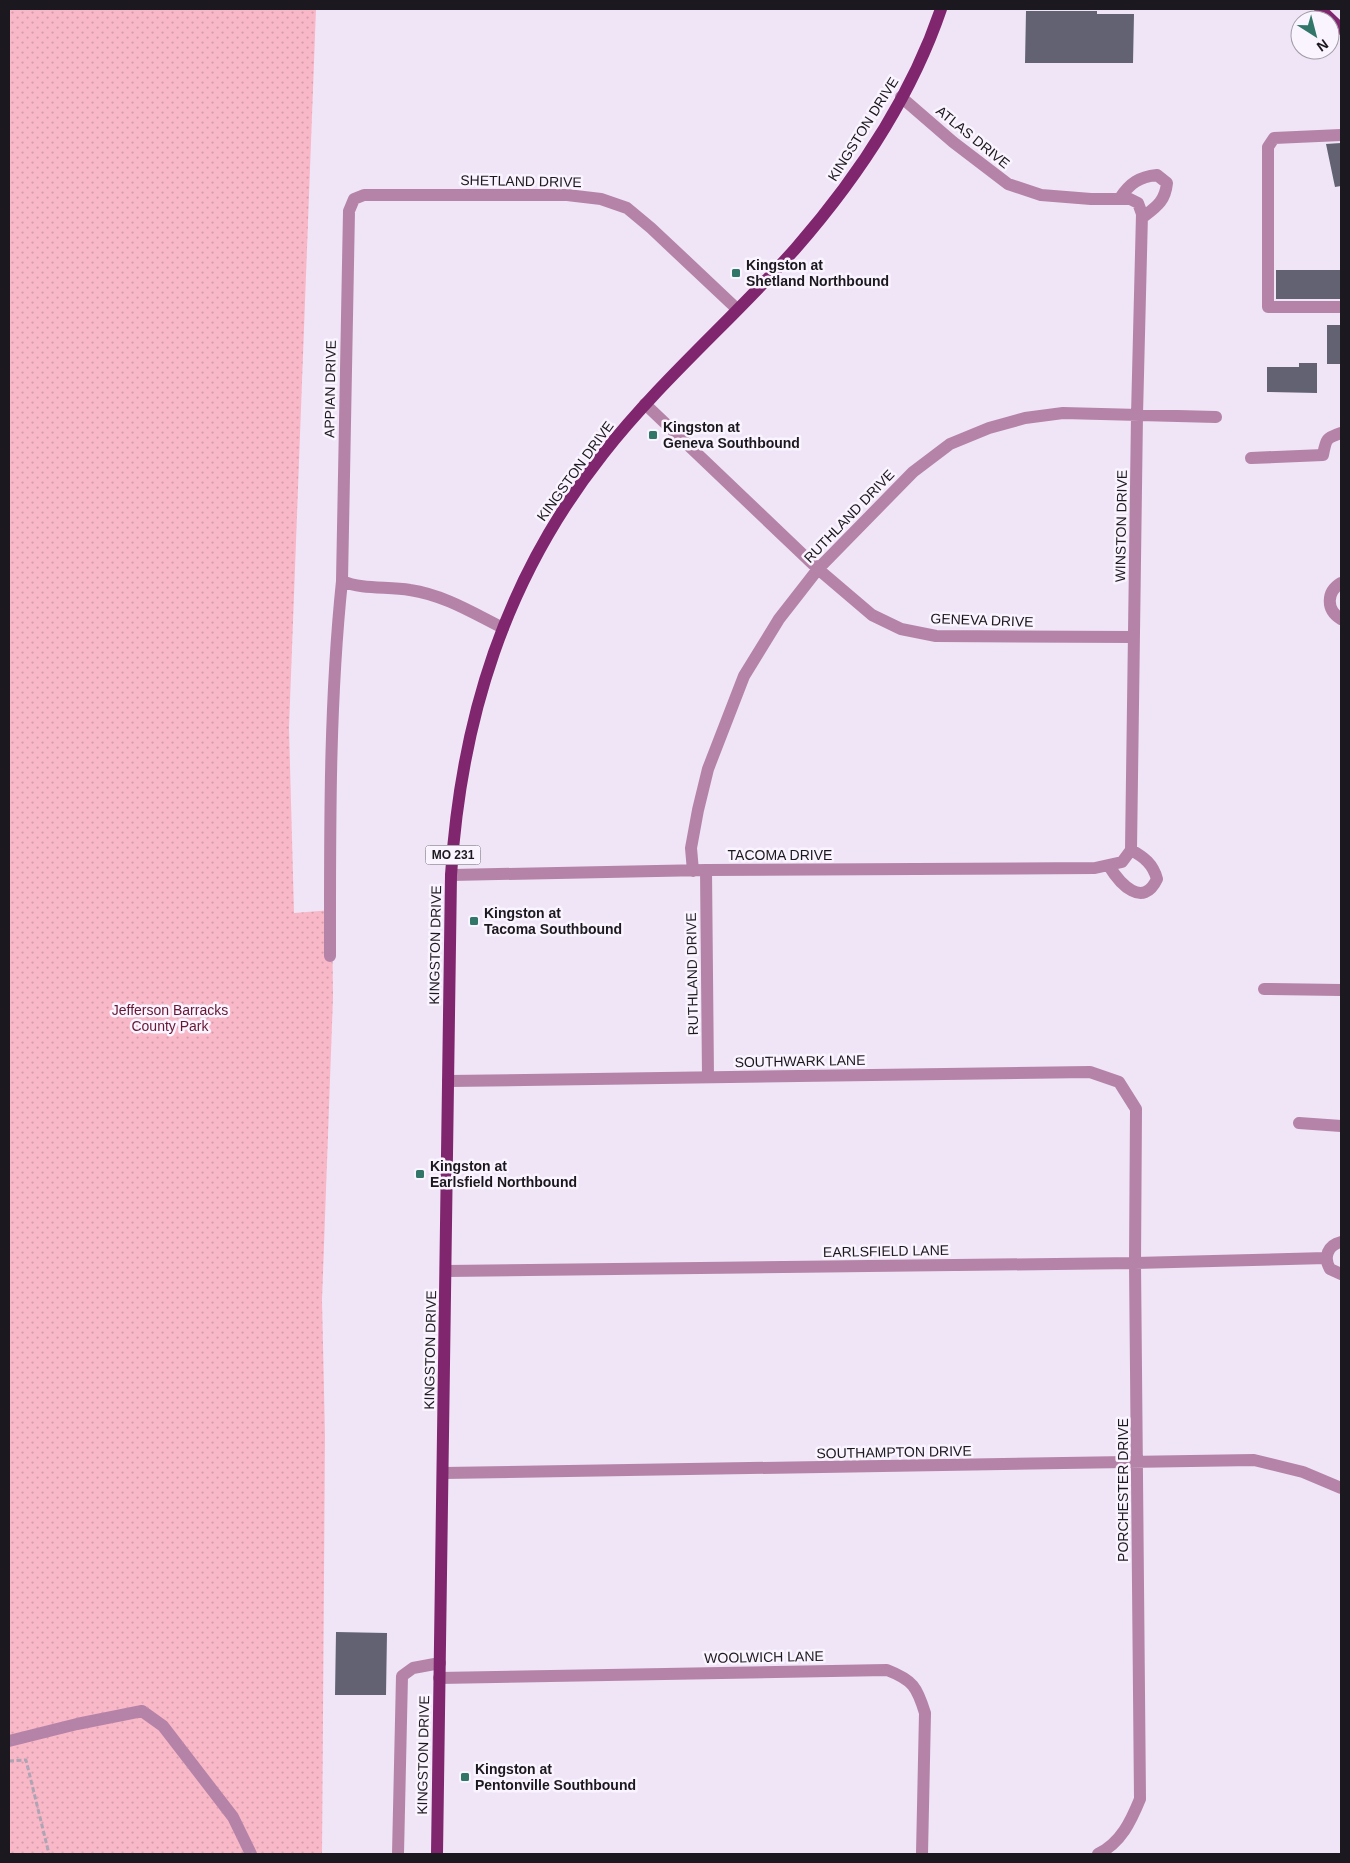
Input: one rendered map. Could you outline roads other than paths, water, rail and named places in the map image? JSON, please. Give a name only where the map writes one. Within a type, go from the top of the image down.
[{"type":"main road","name":"KINGSTON DRIVE","points":[[437,1854],[452,875],[456,813],[469,739],[488,667],[525,578],[557,519],[602,454],[646,404],[795,249],[843,190],[864,160],[901,98],[927,46],[941,9]]},
{"type":"main road","points":[[1320,9],[1341,29]]},
{"type":"street","name":"ATLAS DRIVE","points":[[901,98],[953,142],[1008,184],[1041,195],[1091,199],[1130,198],[1138,203]]},
{"type":"street","points":[[1341,135],[1274,138],[1268,147],[1268,307],[1341,307]]},
{"type":"street","points":[[1120,198],[1127,187],[1144,176],[1157,174],[1167,184],[1166,194],[1159,205],[1142,218]]},
{"type":"street","name":"SHETLAND DRIVE","points":[[354,199],[364,195],[567,195],[601,199],[627,208],[737,309]]},
{"type":"street","name":"APPIAN DRIVE","points":[[330,956],[330,796],[336,641],[342,581],[349,212],[354,199]]},
{"type":"street","name":"WINSTON DRIVE","points":[[1131,850],[1137,415],[1142,218],[1138,203]]},
{"type":"street","name":"GENEVA DRIVE","points":[[646,404],[818,569],[872,615],[902,629],[936,636],[1134,637]]},
{"type":"street","name":"RUTHLAND DRIVE","points":[[708,1077],[699,871],[691,848],[708,769],[744,676],[779,619],[818,569],[913,472],[950,444],[989,428],[1025,418],[1063,413],[1216,417]]},
{"type":"street","points":[[1251,458],[1322,455],[1325,441],[1330,436],[1341,432]]},
{"type":"street","points":[[342,581],[353,586],[412,590],[449,600],[503,628]]},
{"type":"street","points":[[1341,583],[1334,588],[1329,599],[1332,611],[1341,619]]},
{"type":"street","points":[[1109,866],[1128,889],[1140,894],[1148,892],[1154,886],[1157,879],[1154,869],[1144,857],[1131,850]]},
{"type":"street","name":"TACOMA DRIVE","points":[[452,875],[1085,868],[1109,866],[1122,862],[1131,850]]},
{"type":"street","points":[[1264,989],[1341,990]]},
{"type":"street","name":"SOUTHWARK LANE","points":[[448,1081],[1090,1072],[1119,1082],[1136,1109]]},
{"type":"street","name":"PORCHESTER DRIVE","points":[[1098,1854],[1120,1837],[1132,1818],[1140,1799],[1135,1262],[1136,1109]]},
{"type":"street","points":[[1298,1123],[1341,1126]]},
{"type":"street","points":[[1341,1242],[1329,1249],[1326,1258],[1330,1269],[1341,1274]]},
{"type":"street","name":"EARLSFIELD LANE","points":[[446,1271],[1326,1258]]},
{"type":"street","name":"SOUTHAMPTON DRIVE","points":[[443,1473],[1254,1460],[1303,1472],[1341,1488]]},
{"type":"street","points":[[398,1854],[402,1676],[413,1668],[440,1663]]},
{"type":"street","name":"WOOLWICH LANE","points":[[439,1678],[887,1670],[903,1676],[913,1684],[921,1699],[925,1713],[922,1854]]},
{"type":"street","points":[[9,1741],[77,1724],[142,1711],[163,1726],[232,1817],[251,1854]]},
{"type":"place","name":"Kingston at Shetland Northbound","points":[[736,273]]},
{"type":"place","name":"Kingston at Geneva Southbound","points":[[653,435]]},
{"type":"place","name":"Kingston at Tacoma Southbound","points":[[474,921]]},
{"type":"place","name":"Kingston at Earlsfield Northbound","points":[[420,1174]]},
{"type":"place","name":"Kingston at Pentonville Southbound","points":[[465,1777]]},
{"type":"park label","name":"Jefferson Barracks County Park","points":[[170,1018]]}]
